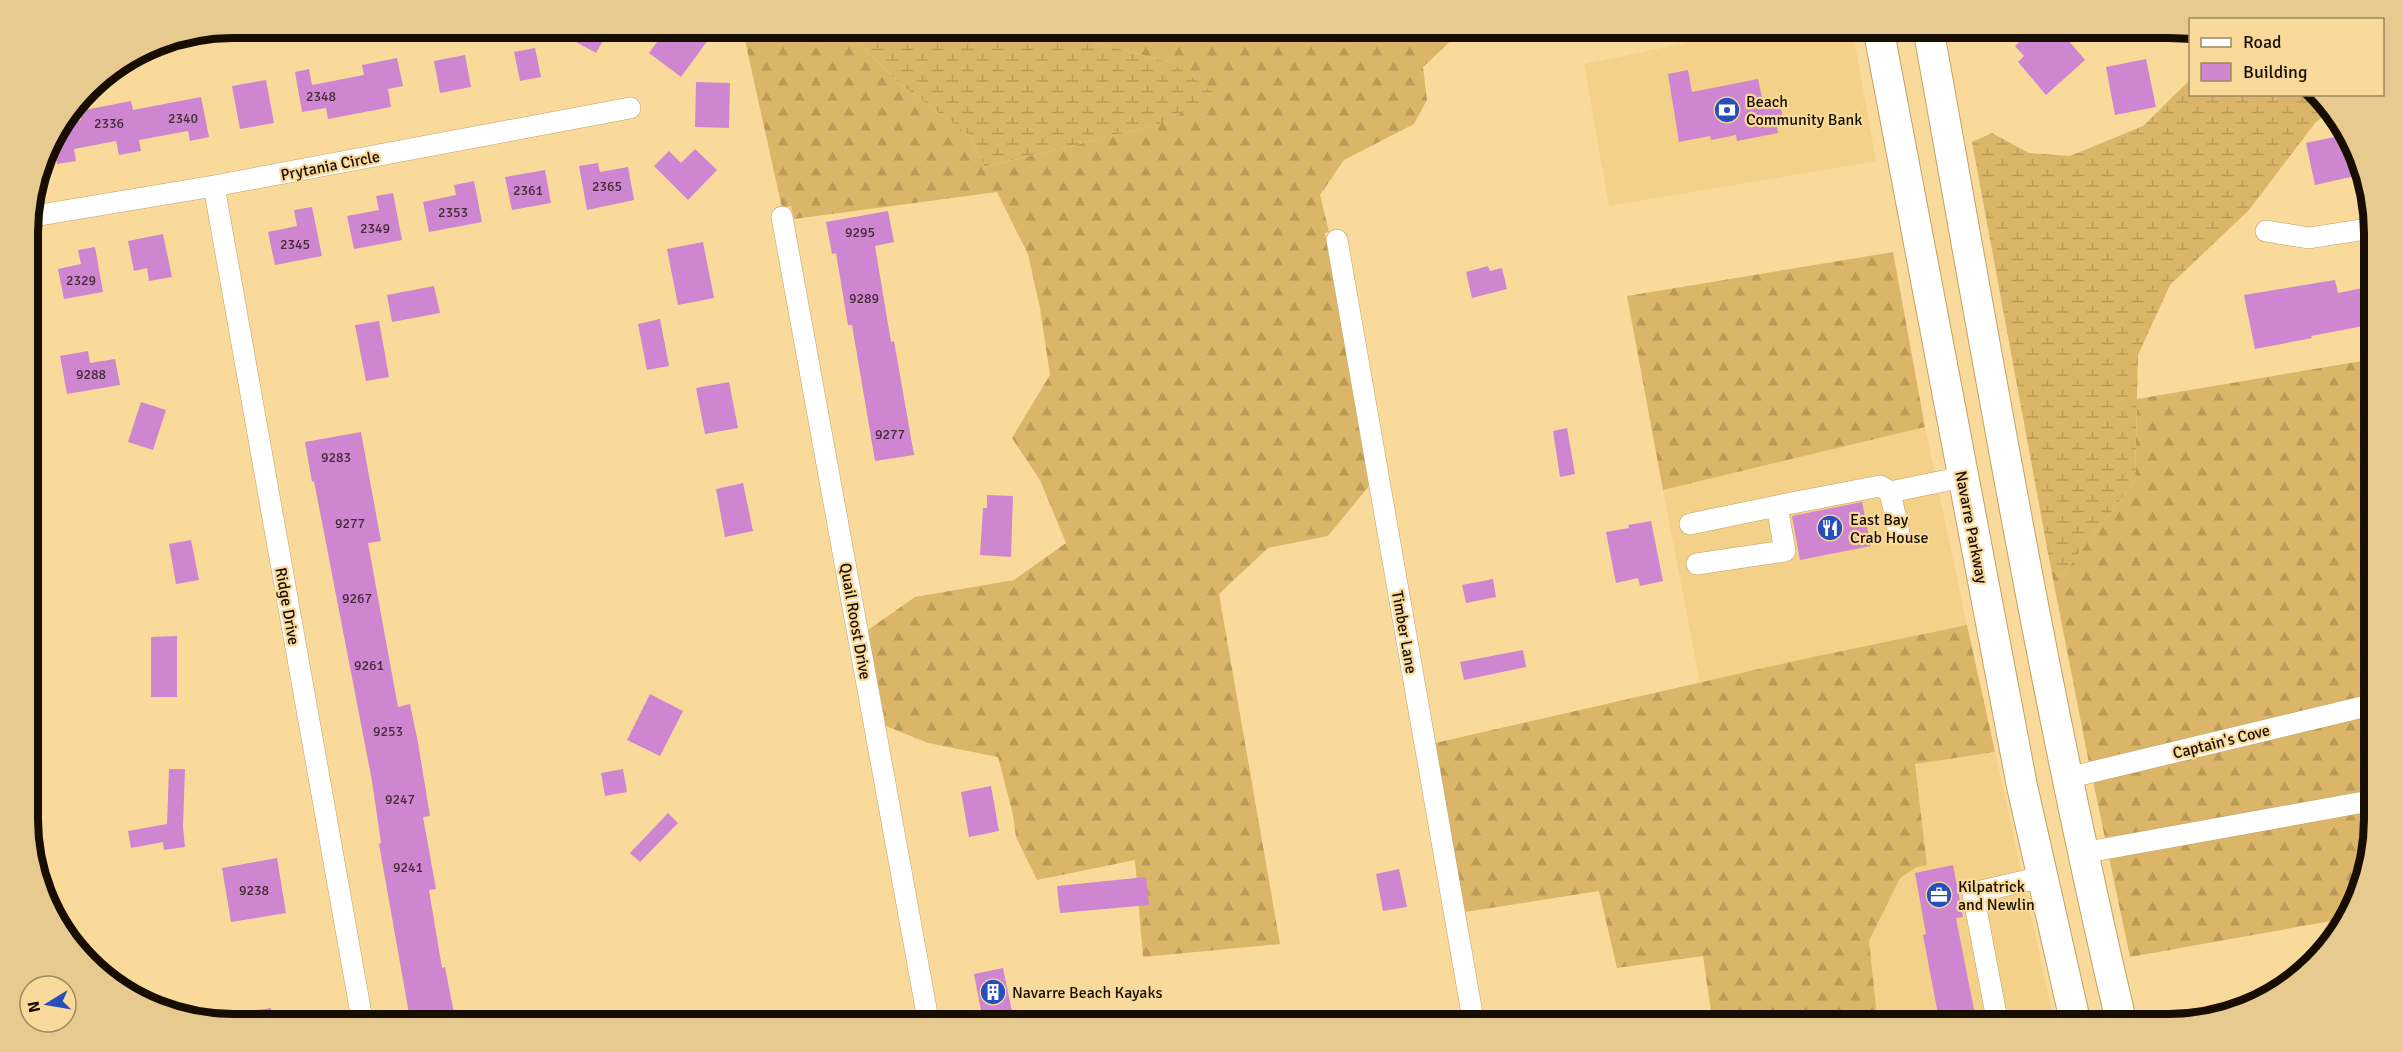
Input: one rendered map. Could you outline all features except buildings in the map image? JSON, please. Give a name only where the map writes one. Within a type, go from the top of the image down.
[{"type":"highway","name":"Navarre Parkway","points":[[1880,38],[2022,786],[2073,1014]]},
{"type":"highway","points":[[1930,38],[2067,778],[2119,1014]]},
{"type":"street","name":"Prytania Circle","points":[[39,215],[214,186],[630,108]]},
{"type":"street","name":"Ridge Drive","points":[[214,186],[361,1014]]},
{"type":"street","name":"Quail Roost Drive","points":[[782,217],[927,1014]]},
{"type":"street","points":[[2266,231],[2309,238],[2364,229]]},
{"type":"street","name":"Timber Lane","points":[[1337,240],[1472,1014]]},
{"type":"street","points":[[1690,524],[1880,486],[1890,492],[1963,477]]},
{"type":"street","points":[[1890,492],[1899,533]]},
{"type":"street","points":[[1697,564],[1785,551],[1777,506]]},
{"type":"street","name":"Captain's Cove","points":[[2067,778],[2364,707]]},
{"type":"street","points":[[2082,853],[2364,802]]},
{"type":"street","points":[[1996,1014],[1973,893],[2042,876]]},
{"type":"shaded area","points":[[1710,38],[1854,38],[1876,161],[1609,206],[1584,64]]},
{"type":"shaded area","points":[[1925,427],[1967,625],[1700,683],[1663,490]]},
{"type":"shaded area","points":[[1995,752],[2053,1014],[1877,1014],[1869,941],[1900,878],[1917,867],[1927,864],[1915,764]]},
{"type":"green space","points":[[744,38],[853,38],[901,85],[969,135],[985,167],[1157,125],[1172,63],[1078,38],[1454,38],[1423,67],[1427,100],[1414,124],[1344,160],[1320,195],[1329,232],[1325,233],[1369,486],[1328,536],[1268,548],[1219,594],[1280,944],[1143,957],[1135,860],[1037,880],[1016,837],[1013,815],[998,757],[928,743],[886,726],[868,630],[915,597],[1014,580],[1066,543],[1040,480],[1012,438],[1050,375],[1040,308],[1028,254],[997,192],[794,219],[791,206],[782,208]]},
{"type":"green space","points":[[853,38],[1078,38],[1172,63],[1218,96],[1157,125],[985,167],[969,135],[901,85]]},
{"type":"green space","points":[[2189,81],[2189,96],[2308,96],[2325,115],[2315,123],[2249,210],[2170,285],[2138,355],[2135,481],[2061,577],[2051,569],[1972,142],[1992,133],[2029,153],[2070,156],[2143,126]]},
{"type":"green space","points":[[1893,252],[1925,427],[1663,490],[1627,296]]},
{"type":"green space","points":[[2364,361],[2364,697],[2089,763],[2051,569],[2061,577],[2135,481],[2137,399]]},
{"type":"green space","points":[[1967,625],[1995,752],[1915,764],[1927,865],[1917,867],[1900,878],[1869,941],[1877,1014],[1711,1014],[1703,956],[1617,968],[1599,891],[1465,912],[1435,743],[1799,660]]},
{"type":"green space","points":[[2364,716],[2364,832],[2361,857],[2350,894],[2336,920],[2130,957],[2093,781]]},
{"type":"place","name":"Beach Community Bank","points":[[1727,110]]},
{"type":"place","name":"East Bay Crab House","points":[[1830,528]]},
{"type":"place","name":"Kilpatrick and Newlin","points":[[1939,895]]},
{"type":"place","name":"Navarre Beach Kayaks","points":[[993,992]]}]
